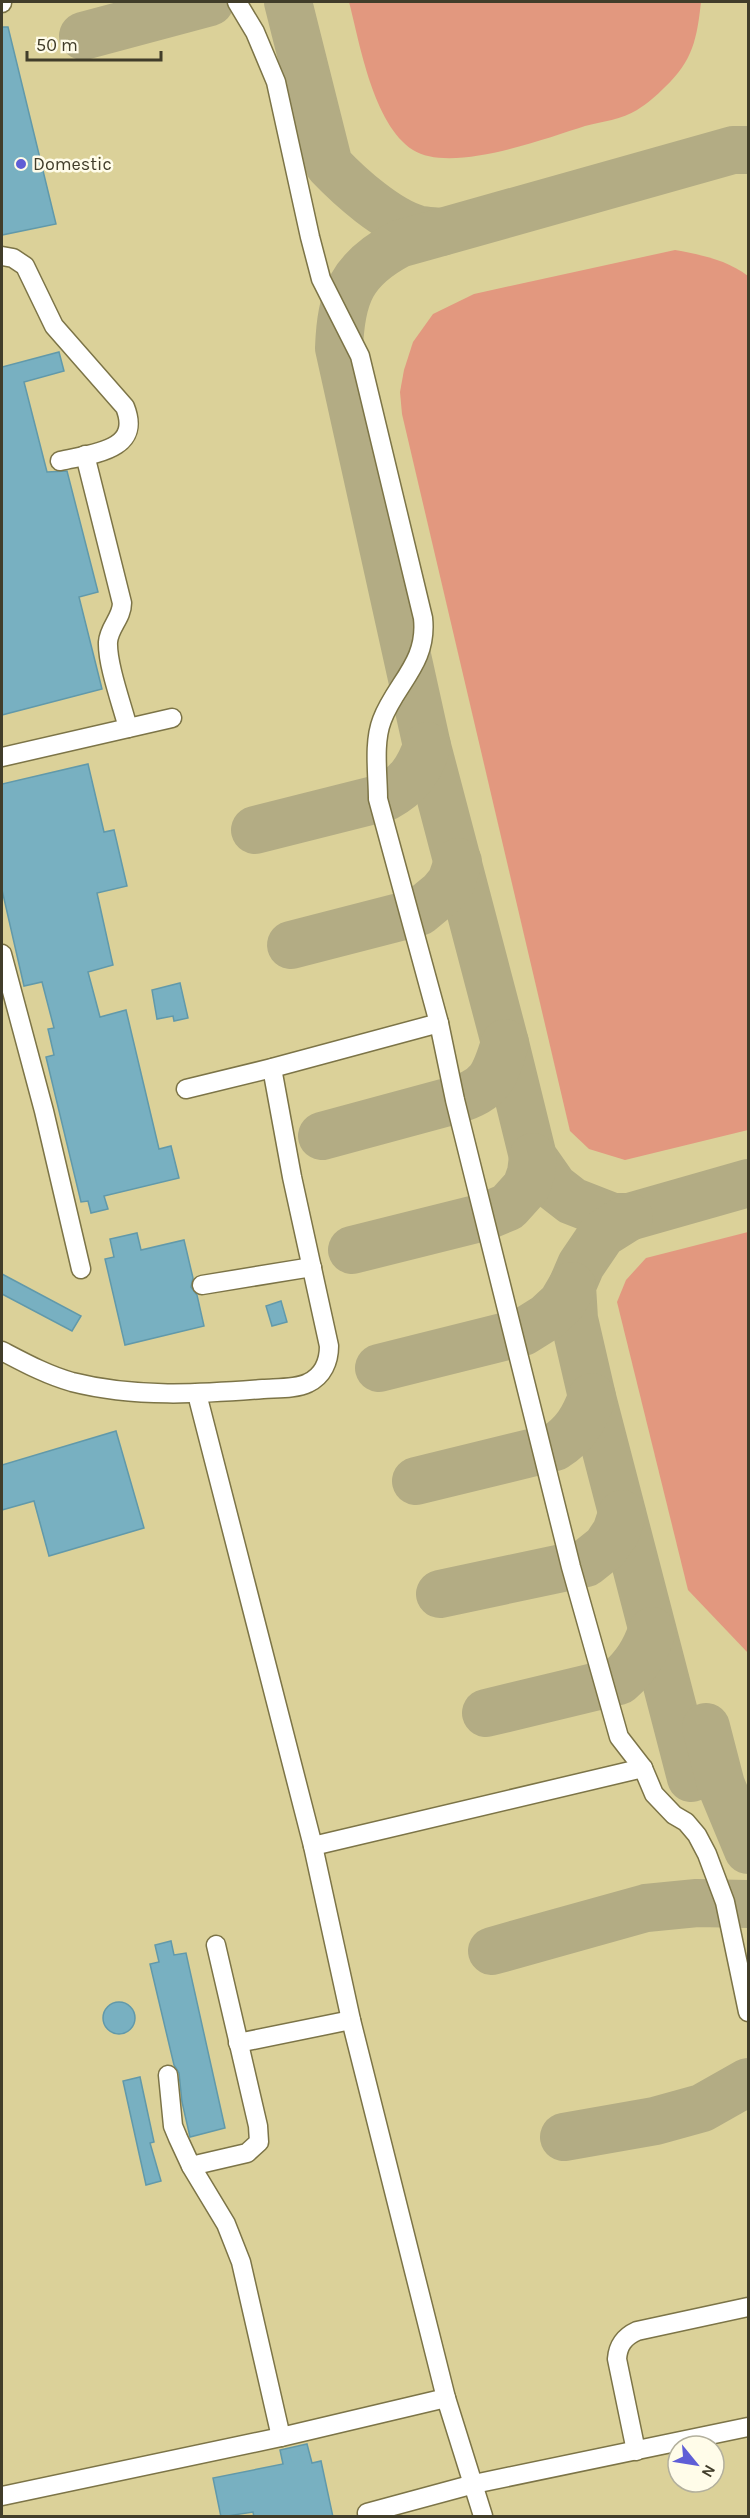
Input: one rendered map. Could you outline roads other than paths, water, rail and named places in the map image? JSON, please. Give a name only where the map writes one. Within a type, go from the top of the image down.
[{"type":"lane","points":[[237,2],[255,32],[276,81],[321,279],[360,356],[423,618],[425,632],[421,648],[406,682],[388,706],[381,723],[377,764],[378,799],[439,1023],[458,1111],[571,1567],[619,1737],[643,1768],[654,1794],[674,1815],[686,1822],[697,1835],[707,1854],[725,1902],[748,2012]]},
{"type":"lane","points":[[2,256],[13,258],[25,266],[54,326],[125,407],[129,424],[122,441],[116,447],[60,461]]},
{"type":"lane","points":[[85,455],[122,603],[120,615],[111,629],[108,645],[128,728]]},
{"type":"lane","points":[[2,757],[172,718]]},
{"type":"lane","points":[[2,954],[41,1100],[81,1269]]},
{"type":"lane","points":[[186,1089],[439,1023]]},
{"type":"lane","points":[[2,1351],[53,1376],[118,1391],[197,1394],[304,1385],[319,1375],[329,1356],[329,1346],[292,1177],[272,1068]]},
{"type":"lane","points":[[202,1286],[312,1267]]},
{"type":"lane","points":[[197,1394],[313,1846],[351,2020],[446,2398],[483,2517]]},
{"type":"lane","points":[[313,1846],[643,1768]]},
{"type":"lane","points":[[191,2166],[248,2153],[259,2142],[258,2126],[216,1946]]},
{"type":"lane","points":[[238,2043],[351,2020]]},
{"type":"lane","points":[[168,2075],[173,2126],[191,2166],[226,2224],[234,2242],[281,2437]]},
{"type":"lane","points":[[636,2451],[617,2359],[624,2339],[637,2331],[748,2307]]},
{"type":"lane","points":[[2,2496],[281,2437],[446,2398]]},
{"type":"lane","points":[[367,2513],[474,2484],[748,2427]]},
{"type":"place","name":"Domestic","points":[[21,164]]}]
